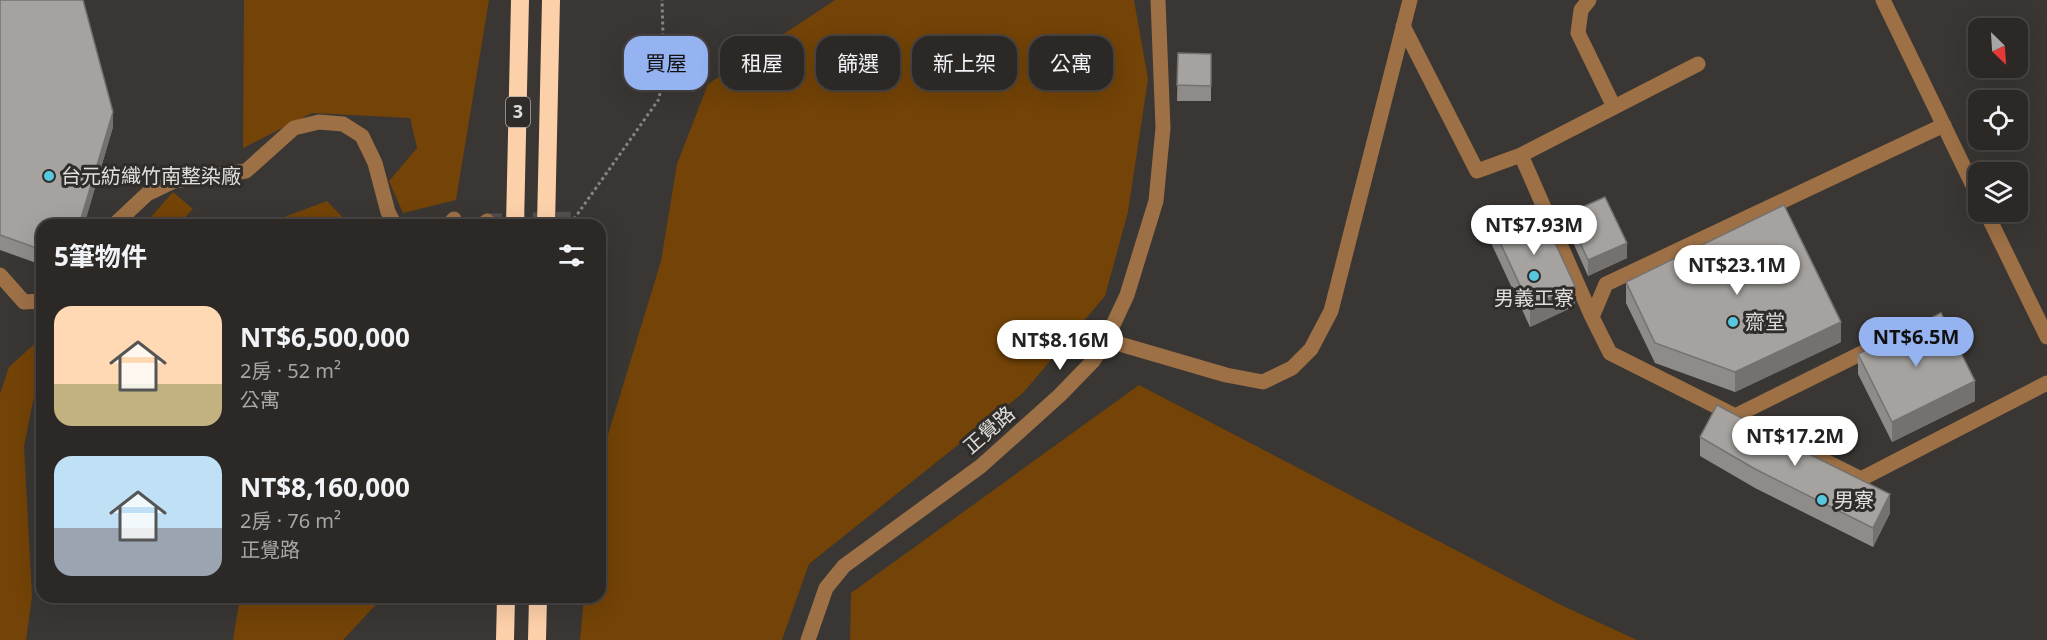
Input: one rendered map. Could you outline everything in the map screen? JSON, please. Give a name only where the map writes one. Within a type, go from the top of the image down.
[{"type":"highway","name":"3","points":[[515,219],[520,0]]},
{"type":"highway","name":"3","points":[[546,219],[551,0]]},
{"type":"highway","points":[[505,640],[506,603]]},
{"type":"highway","points":[[537,640],[538,603]]},
{"type":"street","name":"正覺路","points":[[808,640],[825,588],[844,566],[981,466],[1060,395],[1093,361],[1106,340],[1127,295],[1156,201],[1163,128],[1158,0]]},
{"type":"street","points":[[1106,340],[1226,375],[1263,382],[1292,368],[1311,349],[1330,310],[1410,0]]},
{"type":"street","points":[[1589,0],[1581,10],[1578,33],[1614,107]]},
{"type":"street","points":[[1883,0],[1968,175]]},
{"type":"street","points":[[1403,26],[1477,171],[1521,155],[1698,64]]},
{"type":"street","points":[[120,219],[147,194],[174,181],[246,171],[294,128],[320,122],[343,124],[362,136],[375,163],[392,219]]},
{"type":"street","points":[[1592,317],[1606,284],[1944,126]]},
{"type":"street","points":[[1521,155],[1610,353],[1861,479],[2047,383]]},
{"type":"street","points":[[1991,222],[2047,337]]},
{"type":"street","points":[[0,275],[24,302],[36,301]]},
{"type":"street","points":[[1735,416],[1892,338]]},
{"type":"path","points":[[574,219],[659,99],[664,68],[662,0]]},
{"type":"shaded area","points":[[244,0],[489,0],[456,200],[403,213],[389,181],[417,148],[410,118],[312,113],[243,148]]},
{"type":"shaded area","points":[[835,0],[1134,0],[1148,79],[1128,212],[1105,296],[1023,393],[809,564],[782,640],[580,640],[583,603],[606,603],[606,441],[661,261],[677,164],[706,90],[708,90],[708,84],[720,76],[720,90],[804,90],[804,36],[781,36]]},
{"type":"shaded area","points":[[173,192],[193,209],[184,219],[149,219]]},
{"type":"shaded area","points":[[327,201],[344,219],[279,219]]},
{"type":"shaded area","points":[[36,342],[36,387],[24,446],[32,596],[26,640],[0,640],[0,394],[9,367]]},
{"type":"shaded area","points":[[1139,385],[1563,606],[1637,640],[850,640],[851,593]]},
{"type":"shaded area","points":[[239,603],[377,603],[343,640],[233,640]]},
{"type":"building","name":"台元紡織竹南整染廠","points":[[0,0],[83,0],[113,112],[81,219],[36,219],[36,248],[0,235]]},
{"type":"building","points":[[1178,53],[1211,54],[1211,86],[1177,85]]},
{"type":"building","points":[[1605,197],[1627,243],[1588,260],[1567,214]]},
{"type":"building","name":"男義工寮","points":[[1537,204],[1575,286],[1530,307],[1492,225]]},
{"type":"building","name":"齋堂","points":[[1784,205],[1841,322],[1735,372],[1655,343],[1626,282]]},
{"type":"building","points":[[1941,313],[1975,381],[1892,422],[1858,354]]},
{"type":"building","points":[[1717,405],[1755,425],[1754,427],[1890,494],[1873,528],[1755,469],[1700,437]]},
{"type":"place","name":"台元紡織竹南整染廠","points":[[49,176]]},
{"type":"place","name":"男義工寮","points":[[1534,276]]},
{"type":"place","name":"齋堂","points":[[1733,322]]},
{"type":"place","name":"男寮","points":[[1822,500]]}]
